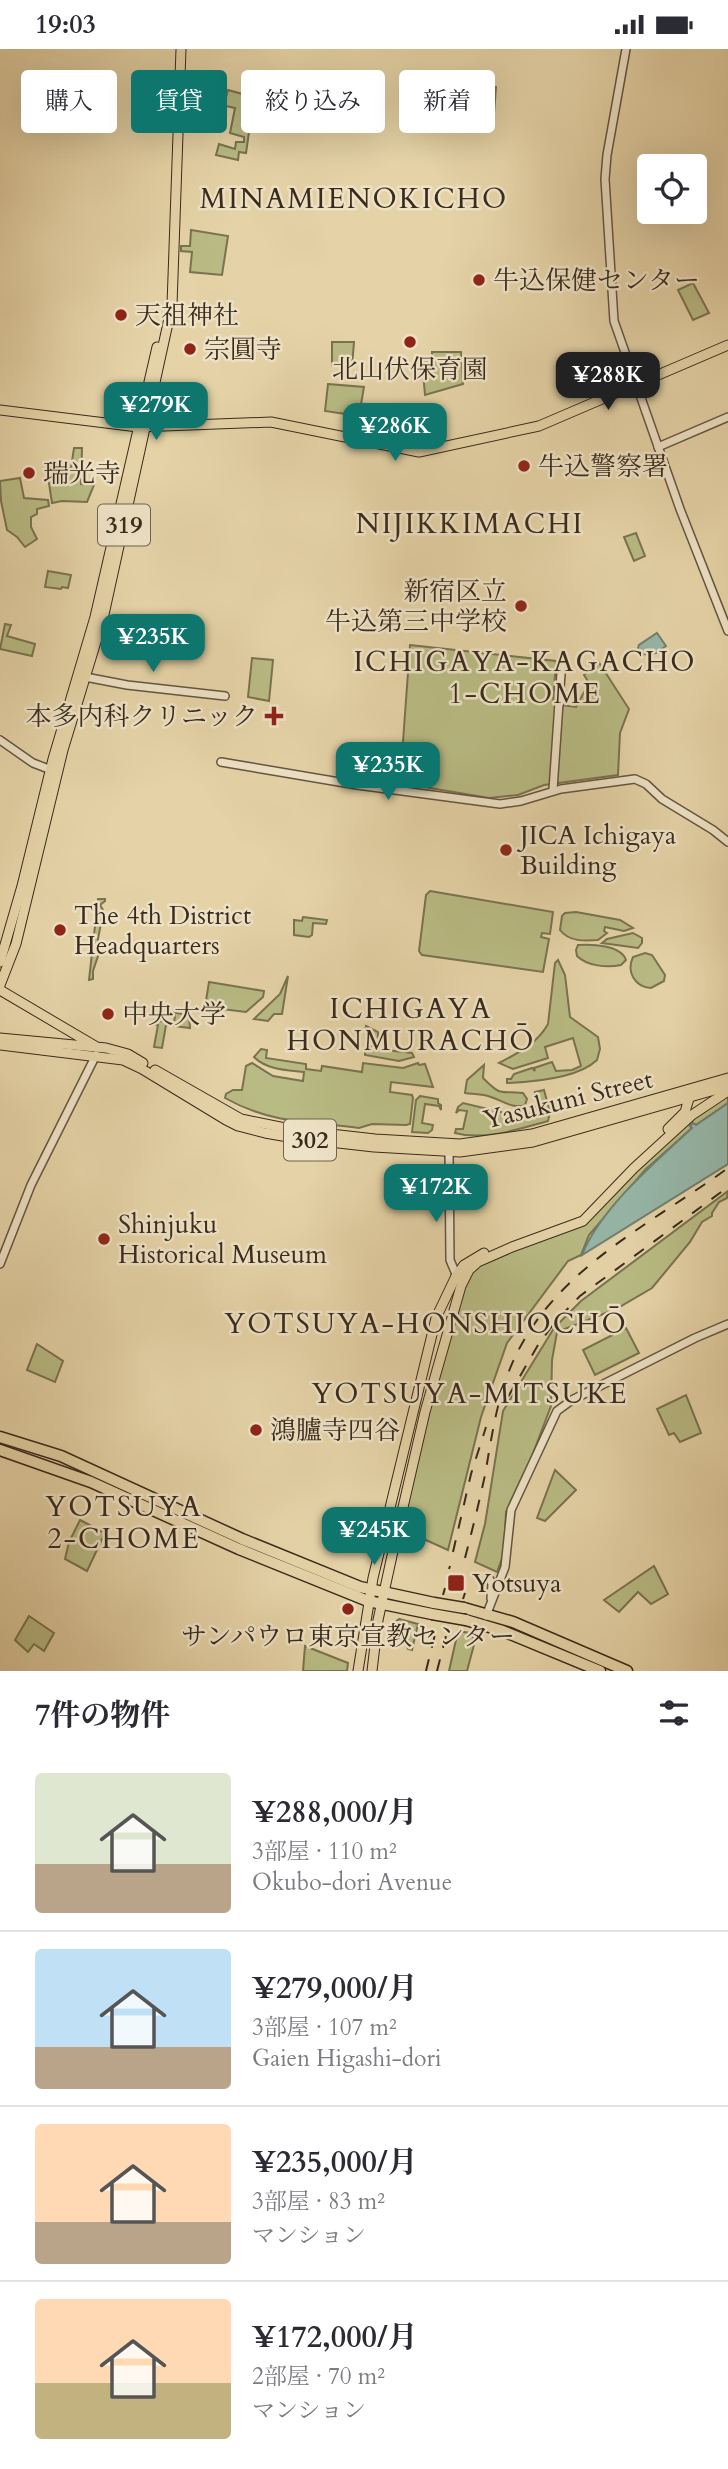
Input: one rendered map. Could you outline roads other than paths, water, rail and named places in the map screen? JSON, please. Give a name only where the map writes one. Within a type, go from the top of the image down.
[{"type":"highway","points":[[0,1437],[61,1456],[370,1595]]},
{"type":"highway","points":[[0,1450],[91,1482],[239,1549],[382,1599],[433,1609],[503,1631],[600,1671]]},
{"type":"highway","points":[[433,1609],[464,1608],[487,1613],[627,1671]]},
{"type":"main road","name":"319","points":[[0,985],[16,944],[26,884],[54,771],[82,677],[172,305],[181,49]]},
{"type":"main road","name":"319","points":[[141,427],[146,388],[161,333],[172,305]]},
{"type":"main road","points":[[0,410],[141,427],[271,422],[419,452],[539,426],[728,345]]},
{"type":"main road","name":"319","points":[[0,962],[26,884]]},
{"type":"main road","name":"302","points":[[0,991],[91,1047]]},
{"type":"main road","points":[[72,1033],[91,1047]]},
{"type":"main road","points":[[0,1038],[91,1047]]},
{"type":"main road","name":"302","points":[[0,1045],[91,1047]]},
{"type":"main road","name":"Yasukuni Street","points":[[91,1047],[128,1054],[241,1119],[255,1123],[449,1149],[492,1149],[533,1142],[728,1089]]},
{"type":"main road","name":"Yasukuni Street","points":[[449,1149],[532,1134],[728,1078]]},
{"type":"main road","points":[[358,1671],[370,1595],[436,1318],[456,1276],[464,1265],[476,1256],[574,1221],[586,1214],[618,1177],[680,1117],[695,1088]]},
{"type":"main road","points":[[372,1671],[382,1599],[425,1412],[461,1286],[469,1270],[478,1262],[512,1247],[583,1221],[634,1168],[692,1115],[728,1089]]},
{"type":"street","points":[[626,49],[607,155],[605,186],[614,321],[680,509],[728,631]]},
{"type":"street","points":[[658,447],[728,417]]},
{"type":"street","points":[[553,790],[562,659]]},
{"type":"street","points":[[82,677],[225,696]]},
{"type":"street","points":[[0,740],[33,763],[54,771]]},
{"type":"street","points":[[221,762],[493,804],[515,802],[553,790],[635,779],[728,842]]},
{"type":"street","points":[[0,1264],[91,1047]]},
{"type":"street","points":[[449,1149],[450,1260],[461,1286]]},
{"type":"street","points":[[482,1624],[505,1567],[511,1510],[559,1408],[695,1338],[728,1324]]},
{"type":"street","points":[[489,1578],[492,1584],[492,1602]]},
{"type":"railway","points":[[465,1558],[501,1396],[509,1371],[526,1336],[548,1306],[574,1279],[633,1232],[728,1168]]},
{"type":"railway","points":[[508,1397],[538,1345],[580,1296],[728,1187]]},
{"type":"railway","points":[[453,1552],[471,1474],[486,1427]]},
{"type":"railway","points":[[443,1595],[445,1588]]},
{"type":"railway","points":[[463,1599],[465,1593]]},
{"type":"railway","points":[[426,1671],[437,1626]]},
{"type":"railway","points":[[437,1671],[448,1628]]},
{"type":"place","name":"牛込保健センター","points":[[479,280]]},
{"type":"place","name":"天祖神社","points":[[121,315]]},
{"type":"place","name":"北山伏保育園","points":[[410,342]]},
{"type":"place","name":"宗圓寺","points":[[190,349]]},
{"type":"place","name":"牛込警察署","points":[[524,466]]},
{"type":"place","name":"瑞光寺","points":[[29,473]]},
{"type":"place","name":"新宿区立 牛込第三中学校","points":[[521,606]]},
{"type":"place","name":"本多内科クリニック","points":[[274,716]]},
{"type":"place","name":"JICA Ichigaya Building","points":[[506,850]]},
{"type":"place","name":"The 4th District Headquarters","points":[[60,930]]},
{"type":"place","name":"中央大学","points":[[108,1014]]},
{"type":"place","name":"Shinjuku Historical Museum","points":[[104,1239]]},
{"type":"place","name":"鴻臚寺四谷","points":[[256,1430]]},
{"type":"place","name":"Yotsuya","points":[[456,1583]]},
{"type":"place","name":"サンパウロ東京宣教センター","points":[[348,1609]]},
{"type":"district","name":"MINAMIENOKICHO","points":[[354,198]]},
{"type":"district","name":"NIJIKKIMACHI","points":[[470,523]]},
{"type":"district","name":"ICHIGAYA-KAGACHO 1-CHOME","points":[[525,677]]},
{"type":"district","name":"ICHIGAYA HONMURACHŌ","points":[[411,1024]]},
{"type":"district","name":"YOTSUYA-HONSHIOCHŌ","points":[[426,1323]]},
{"type":"district","name":"YOTSUYA-MITSUKE","points":[[470,1393]]},
{"type":"district","name":"YOTSUYA 2-CHOME","points":[[124,1522]]}]
